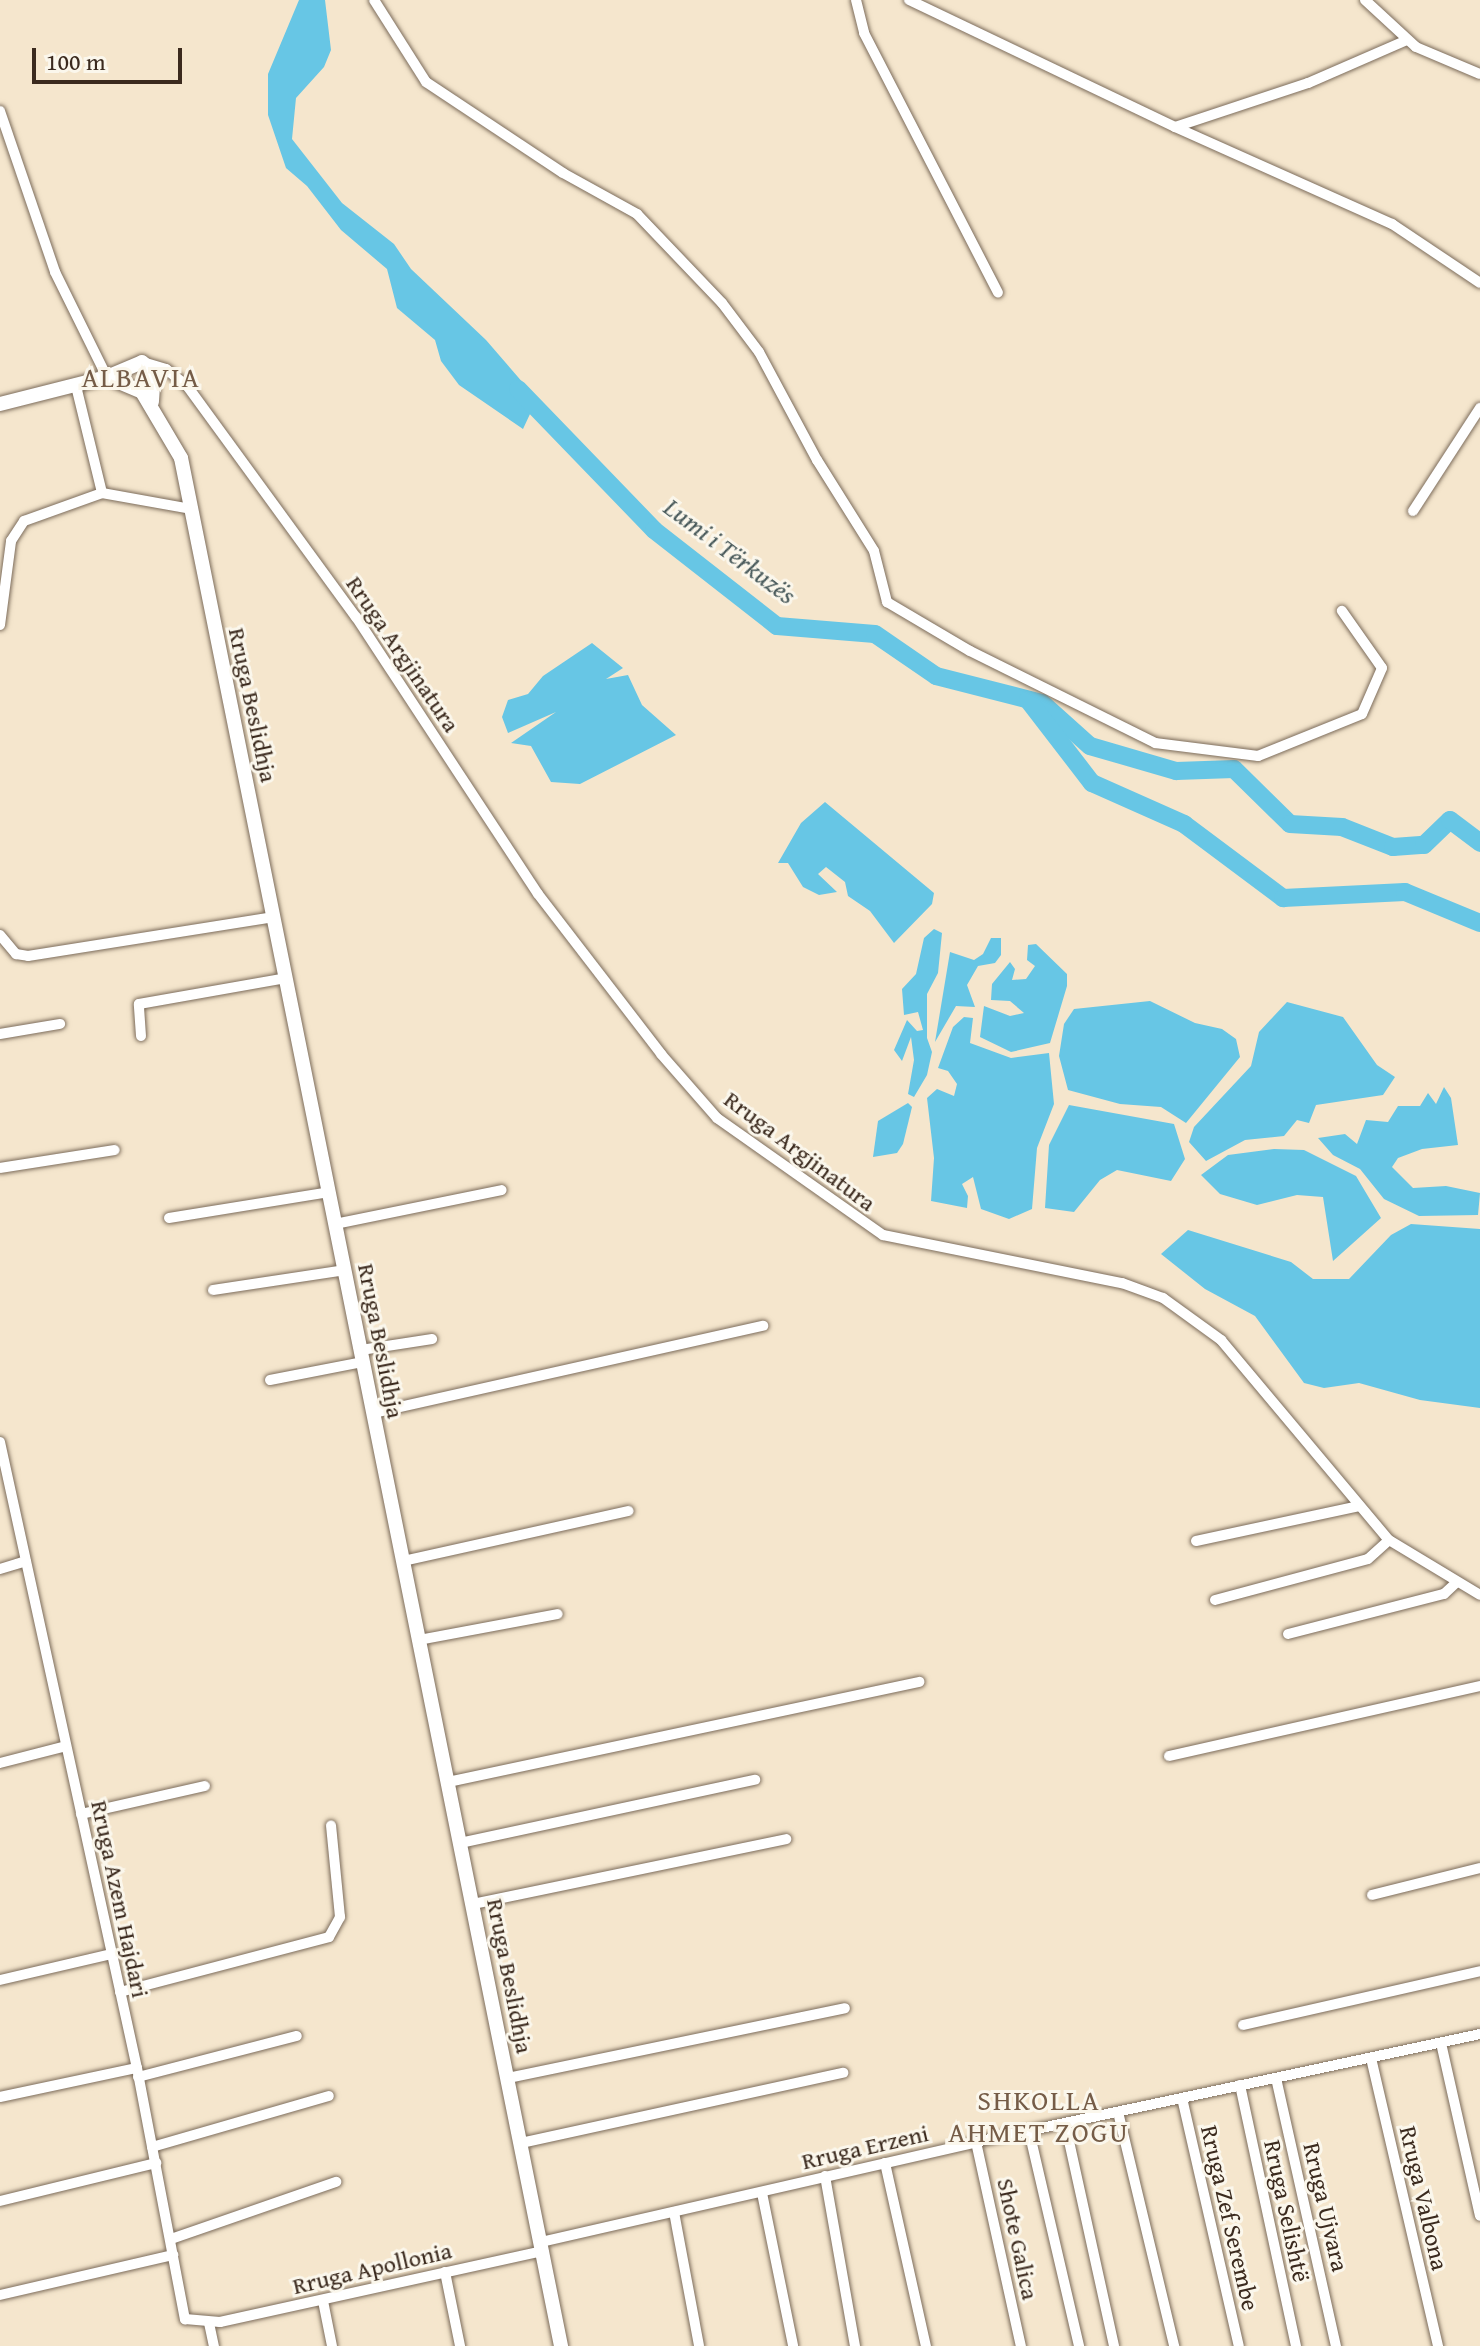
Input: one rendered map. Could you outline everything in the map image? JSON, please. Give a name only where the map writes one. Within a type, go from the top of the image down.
[{"type":"main road","points":[[0,404],[76,386],[139,366]]},
{"type":"main road","points":[[139,366],[153,380],[154,407]]},
{"type":"main road","points":[[135,385],[139,366]]},
{"type":"main road","points":[[107,377],[135,385],[153,380]]},
{"type":"main road","name":"Rruga Beslidhja","points":[[135,385],[154,407],[177,446],[191,509],[561,2346]]},
{"type":"street","points":[[374,0],[426,82],[563,173],[637,214],[722,303],[759,352],[817,460],[874,551],[887,602],[970,651],[1155,743],[1258,756],[1362,714],[1382,668],[1342,611]]},
{"type":"street","points":[[856,0],[871,47],[998,293]]},
{"type":"street","points":[[909,0],[1175,127],[1392,224],[1480,283]]},
{"type":"street","points":[[1365,0],[1407,40],[1480,74]]},
{"type":"street","points":[[1175,127],[1308,83],[1407,40]]},
{"type":"street","points":[[0,111],[55,272],[107,377]]},
{"type":"street","name":"Rruga Argjinatura","points":[[139,366],[166,369],[188,387],[356,617],[538,894],[661,1054],[717,1118],[883,1235],[1122,1283],[1163,1298],[1221,1340],[1389,1540],[1480,1595]]},
{"type":"street","points":[[153,380],[166,377],[188,387]]},
{"type":"street","points":[[76,386],[102,493]]},
{"type":"street","points":[[1413,511],[1480,408]]},
{"type":"street","points":[[0,625],[11,541],[24,521],[102,493],[191,509]]},
{"type":"street","points":[[0,935],[16,954],[28,956],[274,917]]},
{"type":"street","points":[[141,1036],[139,1004],[286,978]]},
{"type":"street","points":[[0,1034],[60,1024]]},
{"type":"street","points":[[0,1168],[115,1150]]},
{"type":"street","points":[[335,1224],[502,1190]]},
{"type":"street","points":[[169,1218],[329,1192]]},
{"type":"street","points":[[213,1290],[345,1270]]},
{"type":"street","points":[[373,1413],[763,1326]]},
{"type":"street","points":[[270,1380],[432,1339]]},
{"type":"street","name":"Rruga Azem Hajdari","points":[[0,1442],[3,1468],[138,2072],[183,2314],[189,2322],[209,2323]]},
{"type":"street","points":[[1196,1541],[1359,1506]]},
{"type":"street","points":[[403,1561],[629,1511]]},
{"type":"street","points":[[1215,1600],[1368,1559],[1389,1540]]},
{"type":"street","points":[[0,1569],[26,1561]]},
{"type":"street","points":[[1288,1634],[1433,1598],[1456,1583]]},
{"type":"street","points":[[419,1640],[558,1614]]},
{"type":"street","points":[[448,1782],[920,1682]]},
{"type":"street","points":[[1169,1756],[1480,1686]]},
{"type":"street","points":[[0,1763],[66,1746]]},
{"type":"street","points":[[460,1843],[755,1780]]},
{"type":"street","points":[[81,1814],[205,1786]]},
{"type":"street","points":[[120,1992],[329,1937],[340,1917],[331,1825]]},
{"type":"street","points":[[473,1904],[786,1839]]},
{"type":"street","points":[[1372,1895],[1480,1868]]},
{"type":"street","points":[[0,1980],[112,1954]]},
{"type":"street","points":[[1243,2025],[1480,1971]]},
{"type":"street","points":[[508,2078],[845,2008]]},
{"type":"street","name":"Rruga Erzeni","points":[[542,2246],[825,2176],[1480,2034]]},
{"type":"street","points":[[0,2097],[138,2072],[297,2036]]},
{"type":"street","points":[[1441,2043],[1480,2216]]},
{"type":"street","name":"Rruga Valbona","points":[[1371,2058],[1438,2346]]},
{"type":"street","points":[[521,2143],[843,2073]]},
{"type":"street","name":"Rruga Ujvara","points":[[1276,2078],[1336,2346]]},
{"type":"street","name":"Rruga Selishtë","points":[[1240,2085],[1296,2346]]},
{"type":"street","points":[[152,2147],[329,2096]]},
{"type":"street","name":"Rruga Zef Serembe","points":[[1182,2098],[1239,2346]]},
{"type":"street","points":[[1118,2112],[1174,2346]]},
{"type":"street","points":[[1065,2123],[1114,2346]]},
{"type":"street","points":[[1029,2131],[1079,2346]]},
{"type":"street","name":"Shote Galica","points":[[976,2142],[1021,2346]]},
{"type":"street","points":[[0,2201],[156,2163]]},
{"type":"street","points":[[885,2163],[926,2346]]},
{"type":"street","points":[[825,2176],[855,2346]]},
{"type":"street","points":[[171,2239],[336,2182]]},
{"type":"street","points":[[762,2193],[793,2346]]},
{"type":"street","points":[[674,2212],[699,2346]]},
{"type":"street","name":"Rruga Apollonia","points":[[209,2323],[323,2301],[542,2246]]},
{"type":"street","points":[[0,2295],[173,2255]]},
{"type":"street","points":[[445,2272],[460,2346]]},
{"type":"street","points":[[323,2301],[332,2346]]},
{"type":"street","points":[[209,2323],[214,2346]]},
{"type":"water","points":[[299,0],[325,0],[331,50],[324,67],[296,98],[292,139],[342,203],[394,244],[411,269],[486,340],[537,399],[523,429],[459,385],[441,361],[435,340],[397,308],[387,269],[341,230],[307,186],[286,168],[268,115],[268,74]]},
{"type":"water","points":[[592,643],[623,668],[606,679],[628,675],[642,705],[676,735],[580,784],[551,782],[531,746],[511,743],[556,712],[508,733],[502,717],[508,700],[528,694],[543,676]]},
{"type":"water","points":[[825,802],[934,893],[932,904],[894,943],[870,911],[848,896],[845,882],[826,867],[818,874],[837,892],[819,895],[803,887],[788,863],[778,863],[801,823]]},
{"type":"water","points":[[934,929],[942,933],[938,973],[927,994],[927,1038],[932,1052],[927,1075],[914,1097],[908,1094],[914,1060],[911,1037],[902,1061],[894,1050],[907,1020],[917,1031],[923,1030],[918,1012],[904,1015],[902,989],[916,974],[924,938]]},
{"type":"water","points":[[991,938],[1001,938],[1001,955],[995,963],[978,966],[967,985],[975,1007],[956,1006],[935,1042],[950,952],[974,960],[983,954]]},
{"type":"water","points":[[1036,944],[1067,974],[1067,986],[1050,1043],[1011,1052],[980,1037],[984,1006],[1010,1016],[1024,1013],[1010,1001],[991,1000],[992,984],[1010,962],[1015,969],[1012,980],[1026,979],[1035,966],[1027,960],[1028,945]]},
{"type":"water","points":[[1150,1001],[1195,1023],[1222,1029],[1236,1039],[1240,1057],[1186,1123],[1161,1107],[1120,1104],[1068,1090],[1059,1056],[1064,1024],[1074,1009]]},
{"type":"water","points":[[1287,1002],[1343,1017],[1377,1065],[1395,1077],[1383,1095],[1316,1105],[1309,1123],[1297,1120],[1284,1136],[1245,1140],[1206,1161],[1189,1142],[1194,1127],[1251,1066],[1259,1032]]},
{"type":"water","points":[[964,1017],[973,1018],[970,1043],[1011,1058],[1049,1053],[1054,1104],[1037,1148],[1032,1209],[1009,1219],[981,1209],[973,1177],[962,1184],[968,1196],[967,1208],[931,1201],[934,1158],[927,1098],[937,1089],[954,1096],[957,1084],[948,1071],[938,1068],[953,1027]]},
{"type":"water","points":[[1444,1087],[1451,1098],[1458,1145],[1422,1149],[1398,1158],[1392,1167],[1413,1188],[1446,1186],[1480,1193],[1478,1215],[1419,1216],[1384,1199],[1360,1169],[1333,1155],[1318,1138],[1345,1134],[1357,1144],[1366,1120],[1388,1122],[1398,1106],[1420,1106],[1428,1093],[1436,1104]]},
{"type":"water","points":[[908,1103],[912,1107],[903,1144],[897,1153],[873,1157],[878,1121]]},
{"type":"water","points":[[1069,1105],[1174,1124],[1185,1159],[1171,1181],[1117,1170],[1100,1180],[1074,1212],[1045,1208],[1049,1145]]},
{"type":"water","points":[[1274,1149],[1304,1150],[1356,1176],[1381,1218],[1333,1261],[1323,1197],[1297,1195],[1257,1205],[1220,1194],[1201,1175],[1228,1155]]},
{"type":"water","points":[[1411,1224],[1480,1229],[1480,1408],[1420,1400],[1359,1383],[1324,1388],[1304,1383],[1255,1316],[1205,1289],[1161,1254],[1188,1230],[1291,1262],[1313,1279],[1349,1279],[1391,1235]]},
{"type":"waterway","name":"Lumi i Tërkuzës","points":[[518,389],[654,530],[777,626],[875,634],[936,676],[1042,703],[1090,746],[1176,771],[1234,769],[1290,824],[1342,827],[1393,847],[1424,845],[1450,820],[1480,843]]},
{"type":"waterway","points":[[1028,700],[1092,783],[1184,824],[1283,898],[1405,892],[1480,923]]},
{"type":"district","name":"ALBAVIA","points":[[141,377]]},
{"type":"district","name":"SHKOLLA AHMET ZOGU","points":[[1039,2116]]}]
